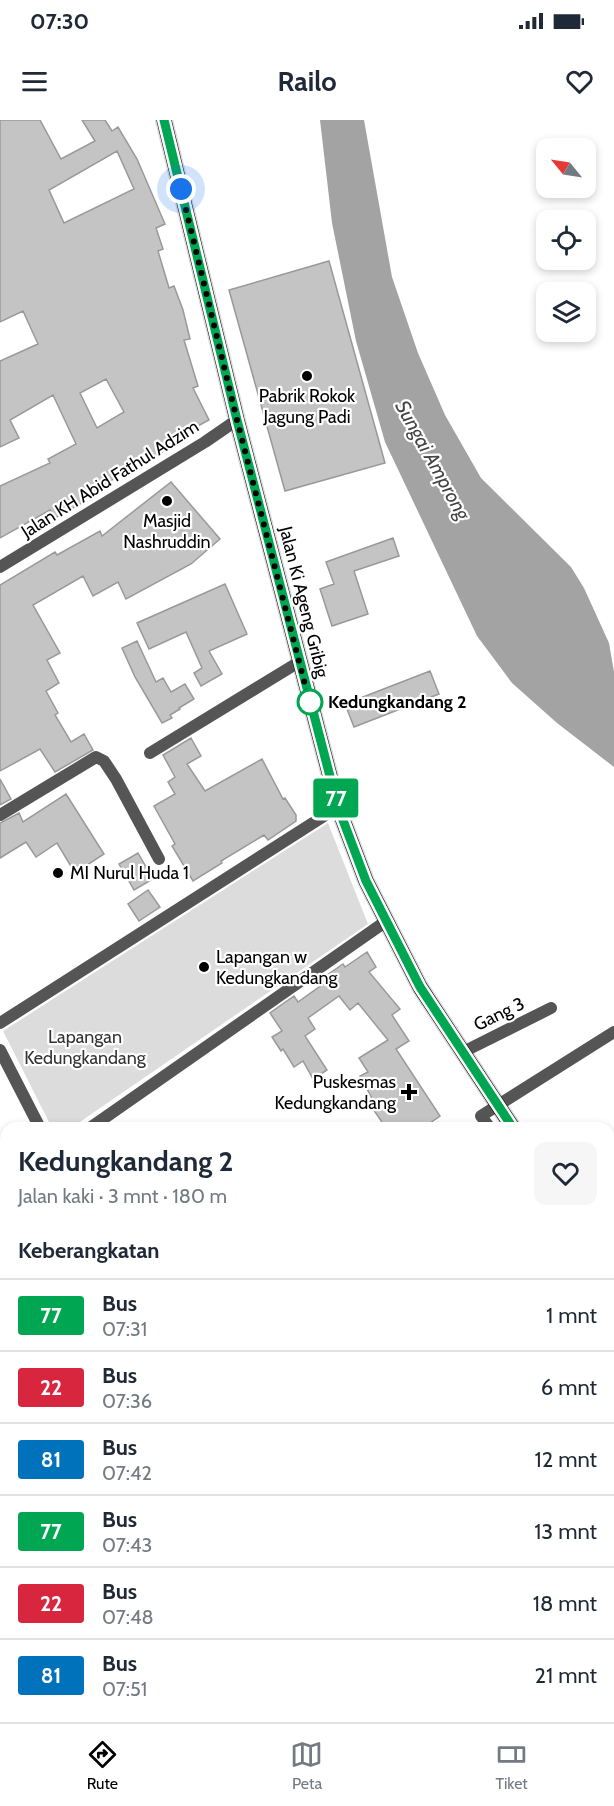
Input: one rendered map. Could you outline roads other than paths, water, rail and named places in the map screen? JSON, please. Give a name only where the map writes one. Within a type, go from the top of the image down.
[{"type":"main road","name":"Jalan Ki Ageng Gribig","points":[[164,120],[237,420],[338,807],[366,881],[420,987],[509,1122]]},
{"type":"street","name":"Jalan KH Abid Fathul Adzim","points":[[0,567],[206,442],[237,420]]},
{"type":"street","points":[[150,753],[299,662]]},
{"type":"street","points":[[0,815],[96,757],[100,758],[116,779],[159,859]]},
{"type":"street","points":[[0,1023],[338,807]]},
{"type":"street","points":[[99,1122],[385,922]]},
{"type":"street","name":"Gang 3","points":[[463,1052],[551,1008]]},
{"type":"street","points":[[486,1122],[482,1116],[614,1032]]},
{"type":"street","points":[[0,1050],[37,1122]]},
{"type":"water","name":"Sungai Amprong","points":[[320,120],[364,120],[392,277],[418,353],[445,415],[481,478],[571,567],[584,588],[609,643],[614,672],[614,767],[557,723],[512,683],[477,636],[385,442],[356,341],[332,223]]},
{"type":"place","name":"Pabrik Rokok Jagung Padi","points":[[307,376]]},
{"type":"place","name":"Masjid Nashruddin","points":[[167,501]]},
{"type":"place","name":"Kedungkandang 2","points":[[310,702]]},
{"type":"place","name":"MI Nurul Huda 1","points":[[58,873]]},
{"type":"place","name":"Lapangan w Kedungkandang","points":[[204,967]]},
{"type":"place","name":"Puskesmas Kedungkandang","points":[[409,1092]]},
{"type":"park label","name":"Lapangan Kedungkandang","points":[[85,1047]]}]
